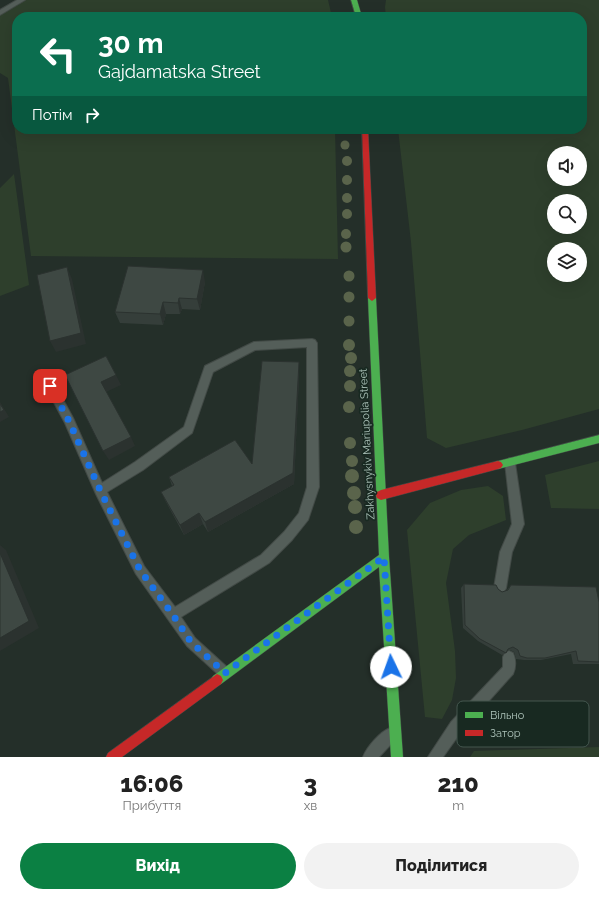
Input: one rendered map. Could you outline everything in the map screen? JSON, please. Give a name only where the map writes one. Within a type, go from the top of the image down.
[{"type":"main road","points":[[354,0],[358,12]]},
{"type":"main road","name":"Zakhysnykiv Mariupolia Street","points":[[365,134],[384,557],[396,757]]},
{"type":"main road","points":[[382,495],[599,440]]},
{"type":"main road","points":[[112,757],[384,557]]},
{"type":"lane","points":[[0,13],[22,0]]},
{"type":"lane","points":[[100,490],[140,466],[188,430],[209,369],[254,346],[312,343],[312,487],[304,516],[288,536],[265,559],[173,615]]},
{"type":"lane","points":[[50,386],[69,421],[100,490],[140,570],[191,642],[225,673]]},
{"type":"lane","points":[[500,588],[506,552],[518,524],[510,463]]},
{"type":"lane","points":[[479,701],[508,670],[509,658]]},
{"type":"lane","points":[[435,757],[457,725]]},
{"type":"lane","points":[[370,757],[395,730]]},
{"type":"green space","points":[[22,0],[328,0],[331,12],[12,12],[12,109],[8,78],[0,73],[0,13]]},
{"type":"green space","points":[[386,0],[599,0],[599,409],[522,430],[446,448],[427,438],[411,242],[399,134],[587,134],[587,12],[386,12]]},
{"type":"green space","points":[[15,134],[335,134],[338,259],[31,256]]},
{"type":"green space","points":[[14,174],[29,285],[0,296],[0,188]]},
{"type":"green space","points":[[599,461],[599,509],[551,508],[545,475]]},
{"type":"green space","points":[[488,486],[503,496],[506,520],[469,535],[453,549],[446,583],[455,651],[456,678],[452,700],[442,719],[425,717],[407,530],[430,503],[461,490]]},
{"type":"green space","points":[[599,747],[599,757],[470,757],[474,751]]},
{"type":"building","points":[[128,266],[203,270],[197,299],[179,298],[178,303],[163,302],[160,314],[115,312]]},
{"type":"building","points":[[67,267],[81,333],[50,341],[37,275]]},
{"type":"building","points":[[106,356],[116,375],[101,382],[131,437],[103,451],[65,375]]},
{"type":"building","points":[[262,361],[299,362],[293,473],[205,522],[199,513],[180,525],[161,492],[174,485],[169,477],[235,440],[252,464]]},
{"type":"building","points":[[0,404],[4,410],[0,412]]},
{"type":"building","points":[[0,553],[29,621],[0,638]]},
{"type":"building","points":[[464,584],[496,585],[502,592],[508,590],[511,585],[596,587],[599,602],[599,662],[578,661],[576,651],[545,658],[527,658],[520,656],[518,650],[513,647],[508,649],[506,653],[480,639],[465,625]]},
{"type":"traffic: fast","points":[[354,0],[358,12]]},
{"type":"traffic: fast","points":[[372,298],[384,557],[397,757]]},
{"type":"traffic: fast","points":[[498,465],[599,439]]},
{"type":"traffic: fast","points":[[217,680],[384,557]]},
{"type":"traffic: jam","points":[[365,134],[372,298]]},
{"type":"traffic: jam","points":[[381,495],[498,465]]},
{"type":"traffic: jam","points":[[112,757],[217,680]]},
{"type":"route","points":[[50,386],[69,421],[100,490],[140,570],[191,642],[225,673],[384,557],[391,667]]}]
